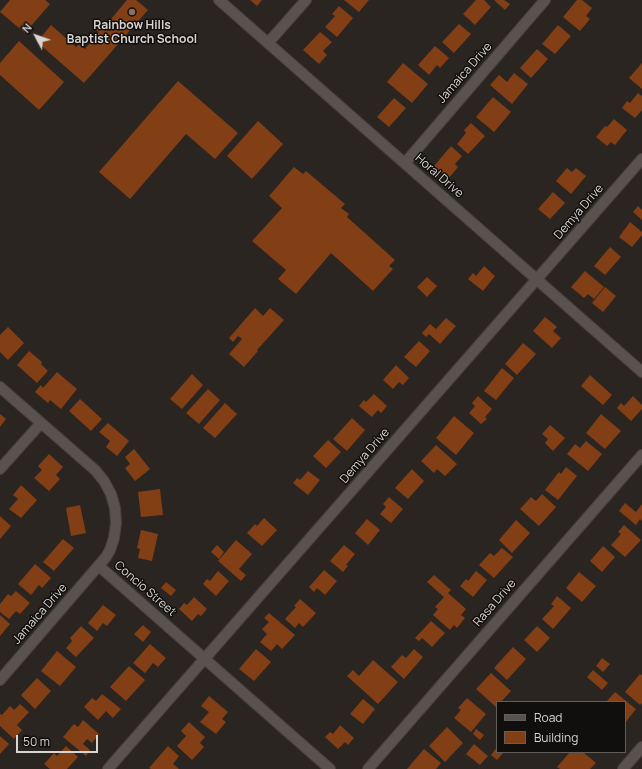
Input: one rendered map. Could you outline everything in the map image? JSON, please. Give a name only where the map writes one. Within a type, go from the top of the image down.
[{"type":"street","name":"Horal Drive","points":[[219,0],[642,372]]},
{"type":"street","points":[[268,43],[306,0]]},
{"type":"street","name":"Jamaica Drive","points":[[405,163],[545,0]]},
{"type":"street","name":"Demya Drive","points":[[108,769],[642,159]]},
{"type":"street","name":"Concio Street","points":[[0,387],[95,470],[104,481],[111,494],[115,508],[116,523],[114,538],[110,550],[99,566],[330,769]]},
{"type":"street","points":[[0,469],[41,423]]},
{"type":"street","name":"Rasa Drive","points":[[368,769],[642,455]]},
{"type":"street","name":"Jamaica Drive","points":[[0,680],[99,566]]},
{"type":"street","points":[[623,769],[642,747]]},
{"type":"building","points":[[10,0],[45,0],[50,4],[25,33],[0,12]]},
{"type":"building","points":[[127,0],[136,0],[148,10],[84,83],[37,42],[51,25],[76,47],[79,44],[85,49],[99,32],[96,30],[103,23],[106,25]]},
{"type":"building","points":[[250,0],[262,0],[257,6]]},
{"type":"building","points":[[344,0],[369,0],[359,12]]},
{"type":"building","points":[[476,0],[484,0],[491,7],[475,25],[463,14]]},
{"type":"building","points":[[494,0],[504,0],[510,4],[505,10]]},
{"type":"building","points":[[577,0],[582,0],[592,8],[586,16],[590,19],[580,31],[563,17]]},
{"type":"building","points":[[339,6],[353,18],[337,37],[325,27],[335,16],[332,14]]},
{"type":"building","points":[[459,24],[471,34],[454,53],[442,42]]},
{"type":"building","points":[[558,25],[571,36],[555,54],[542,44]]},
{"type":"building","points":[[320,32],[332,42],[323,51],[327,55],[319,64],[303,50]]},
{"type":"building","points":[[19,41],[64,82],[39,110],[0,75],[0,63]]},
{"type":"building","points":[[435,46],[449,58],[440,68],[437,65],[429,75],[418,65]]},
{"type":"building","points":[[537,49],[548,59],[531,78],[520,68]]},
{"type":"building","points":[[403,63],[428,84],[412,103],[387,82]]},
{"type":"building","points":[[642,63],[642,89],[629,78]]},
{"type":"building","points":[[514,73],[528,84],[512,104],[490,85],[499,75],[507,82]]},
{"type":"building","points":[[178,81],[238,133],[215,159],[186,134],[130,199],[99,172]]},
{"type":"building","points":[[638,93],[642,96],[642,110],[635,118],[622,108],[627,101],[630,103]]},
{"type":"building","points":[[493,97],[511,112],[494,132],[476,117]]},
{"type":"building","points":[[394,98],[406,108],[389,127],[377,117]]},
{"type":"building","points":[[614,119],[627,130],[615,145],[611,142],[607,146],[596,137],[605,126],[607,127]]},
{"type":"building","points":[[258,121],[283,144],[252,179],[227,156]]},
{"type":"building","points":[[471,123],[485,136],[468,154],[457,144],[466,133],[464,130]]},
{"type":"building","points":[[451,146],[462,156],[455,164],[458,167],[448,179],[434,166]]},
{"type":"building","points":[[294,167],[303,174],[306,171],[345,204],[341,208],[349,214],[347,217],[395,260],[389,266],[393,269],[373,291],[331,253],[296,294],[278,279],[286,270],[252,241],[282,208],[269,196]]},
{"type":"building","points":[[567,168],[572,172],[576,168],[586,176],[571,194],[556,181]]},
{"type":"building","points":[[553,192],[565,203],[550,219],[538,209]]},
{"type":"building","points":[[638,206],[642,210],[642,220],[633,212]]},
{"type":"building","points":[[630,222],[642,232],[642,235],[632,247],[619,237]]},
{"type":"building","points":[[610,247],[621,257],[605,275],[594,266]]},
{"type":"building","points":[[484,266],[495,276],[483,291],[468,279],[473,273],[476,276]]},
{"type":"building","points":[[585,271],[604,287],[594,299],[588,294],[584,298],[571,287]]},
{"type":"building","points":[[427,277],[437,286],[427,297],[417,287]]},
{"type":"building","points":[[605,287],[616,296],[603,312],[592,303]]},
{"type":"building","points":[[255,308],[263,316],[270,308],[284,320],[244,367],[229,354],[242,339],[238,336],[233,342],[229,338]]},
{"type":"building","points":[[545,317],[557,327],[553,331],[561,338],[552,348],[533,331]]},
{"type":"building","points":[[446,318],[456,326],[440,344],[429,334],[426,337],[422,333],[430,324],[436,329]]},
{"type":"building","points":[[8,327],[24,343],[8,360],[0,352],[0,335]]},
{"type":"building","points":[[419,341],[430,351],[416,367],[404,357]]},
{"type":"building","points":[[523,343],[536,354],[517,375],[505,364]]},
{"type":"building","points":[[29,351],[42,362],[41,364],[48,371],[37,383],[17,365]]},
{"type":"building","points":[[396,365],[409,378],[403,385],[399,382],[393,389],[383,380]]},
{"type":"building","points":[[502,368],[514,378],[496,400],[484,391]]},
{"type":"building","points":[[57,372],[77,389],[61,409],[50,400],[48,403],[35,392],[41,385],[43,388]]},
{"type":"building","points":[[192,374],[203,385],[182,409],[170,399]]},
{"type":"building","points":[[590,375],[612,395],[603,405],[581,386]]},
{"type":"building","points":[[208,389],[220,400],[199,424],[186,413]]},
{"type":"building","points":[[374,394],[387,406],[381,413],[378,410],[372,417],[359,406],[364,400],[366,402]]},
{"type":"building","points":[[478,396],[492,409],[485,417],[487,419],[481,424],[469,413],[475,406],[472,403]]},
{"type":"building","points":[[633,396],[642,405],[642,409],[631,421],[617,408],[621,403],[624,406]]},
{"type":"building","points":[[80,399],[102,419],[91,431],[69,411]]},
{"type":"building","points":[[225,403],[237,414],[215,438],[203,428]]},
{"type":"building","points":[[0,414],[6,419],[0,427]]},
{"type":"building","points":[[601,414],[621,431],[605,449],[586,433]]},
{"type":"building","points":[[454,416],[474,433],[456,455],[436,438]]},
{"type":"building","points":[[352,418],[365,430],[347,451],[333,439]]},
{"type":"building","points":[[108,423],[129,441],[117,456],[106,447],[110,441],[99,432]]},
{"type":"building","points":[[550,425],[565,438],[553,451],[545,443],[548,439],[542,434]]},
{"type":"building","points":[[328,440],[341,452],[326,468],[313,456]]},
{"type":"building","points":[[586,441],[602,454],[588,471],[567,454],[575,444],[580,448]]},
{"type":"building","points":[[436,445],[457,464],[445,476],[437,469],[434,473],[421,461]]},
{"type":"building","points":[[134,449],[150,469],[135,481],[125,468],[130,464],[125,457]]},
{"type":"building","points":[[49,454],[63,467],[56,475],[60,479],[49,491],[34,478],[42,470],[38,466]]},
{"type":"building","points":[[566,467],[577,476],[558,500],[545,490],[559,472],[561,474]]},
{"type":"building","points":[[412,469],[424,481],[408,499],[395,488]]},
{"type":"building","points":[[308,471],[320,480],[308,495],[293,483],[297,478],[300,480]]},
{"type":"building","points":[[21,485],[37,500],[21,518],[9,509],[18,499],[13,495]]},
{"type":"building","points":[[160,489],[163,515],[141,517],[138,492]]},
{"type":"building","points":[[542,494],[556,507],[539,526],[520,509],[531,497],[536,501]]},
{"type":"building","points":[[389,497],[403,509],[391,523],[380,514],[386,507],[383,504]]},
{"type":"building","points":[[625,503],[636,512],[642,504],[642,521],[640,519],[636,525],[619,511]]},
{"type":"building","points":[[80,505],[86,533],[71,536],[66,508]]},
{"type":"building","points":[[0,516],[11,526],[0,539]]},
{"type":"building","points":[[264,518],[277,530],[262,546],[247,533],[255,524],[257,526]]},
{"type":"building","points":[[367,519],[380,530],[368,545],[355,533]]},
{"type":"building","points":[[516,520],[530,533],[512,553],[499,540]]},
{"type":"building","points":[[624,525],[641,540],[625,557],[611,545],[621,534],[618,532]]},
{"type":"building","points":[[141,530],[158,534],[152,561],[138,558],[140,549],[137,548]]},
{"type":"building","points":[[63,539],[74,548],[54,571],[43,562]]},
{"type":"building","points":[[236,540],[252,554],[239,569],[246,575],[241,581],[218,561]]},
{"type":"building","points":[[217,545],[224,552],[219,559],[211,552]]},
{"type":"building","points":[[344,545],[355,554],[346,565],[348,566],[343,572],[330,561]]},
{"type":"building","points":[[603,546],[615,557],[602,572],[590,561]]},
{"type":"building","points":[[502,548],[513,557],[494,578],[479,565],[490,553],[494,556]]},
{"type":"building","points":[[35,564],[51,578],[42,588],[39,585],[31,595],[18,584]]},
{"type":"building","points":[[324,570],[337,581],[325,595],[317,588],[314,592],[309,587]]},
{"type":"building","points":[[218,571],[229,581],[216,596],[203,584],[207,579],[210,581]]},
{"type":"building","points":[[476,571],[487,580],[473,597],[460,586],[466,579],[468,581]]},
{"type":"building","points":[[579,572],[596,586],[582,602],[566,588]]},
{"type":"building","points":[[434,575],[451,590],[448,593],[466,609],[461,615],[465,618],[457,628],[454,625],[450,630],[433,615],[438,609],[435,607],[444,597],[427,582]]},
{"type":"building","points":[[166,582],[176,590],[171,596],[161,588]]},
{"type":"building","points":[[16,591],[30,603],[20,614],[16,611],[9,619],[0,612],[0,604],[8,594],[11,596]]},
{"type":"building","points":[[557,596],[571,608],[553,629],[542,619],[554,606],[551,604]]},
{"type":"building","points":[[194,597],[207,609],[201,616],[198,614],[192,621],[179,609],[184,603],[187,605]]},
{"type":"building","points":[[300,599],[316,613],[303,627],[299,623],[295,628],[285,619],[296,607],[294,606]]},
{"type":"building","points":[[103,605],[116,615],[107,626],[103,623],[97,631],[88,623]]},
{"type":"building","points":[[269,613],[295,635],[282,649],[277,644],[271,651],[260,642],[267,634],[262,629],[269,622],[264,618]]},
{"type":"building","points":[[0,615],[10,624],[0,636]]},
{"type":"building","points":[[431,621],[445,633],[432,647],[422,638],[419,641],[415,638]]},
{"type":"building","points":[[143,625],[151,632],[143,642],[134,634]]},
{"type":"building","points":[[81,626],[94,638],[76,657],[66,648],[72,641],[70,638]]},
{"type":"building","points":[[537,626],[550,638],[537,652],[524,640]]},
{"type":"building","points":[[150,644],[166,658],[158,667],[153,663],[145,673],[133,663]]},
{"type":"building","points":[[513,647],[526,659],[507,680],[494,668]]},
{"type":"building","points":[[256,649],[271,662],[254,681],[239,669]]},
{"type":"building","points":[[414,649],[423,657],[404,679],[391,667],[402,655],[406,658]]},
{"type":"building","points":[[57,651],[76,667],[60,686],[41,671]]},
{"type":"building","points":[[602,658],[610,664],[603,672],[596,666]]},
{"type":"building","points":[[373,660],[398,682],[378,704],[347,676],[353,670],[359,676]]},
{"type":"building","points":[[129,666],[145,680],[126,701],[110,687]]},
{"type":"building","points":[[593,670],[608,683],[602,690],[587,677]]},
{"type":"building","points":[[491,673],[511,691],[502,701],[496,701],[496,707],[476,689]]},
{"type":"building","points":[[640,674],[642,675],[642,703],[640,705],[625,692]]},
{"type":"building","points":[[37,678],[51,691],[35,709],[21,695]]},
{"type":"building","points":[[615,692],[636,709],[626,722],[626,701],[607,701]]},
{"type":"building","points":[[102,694],[121,709],[113,718],[106,711],[98,720],[84,707],[92,698],[96,701]]},
{"type":"building","points":[[209,696],[228,712],[222,719],[226,722],[216,734],[200,722],[209,712],[201,706]]},
{"type":"building","points":[[467,698],[486,714],[471,732],[454,718],[461,710],[458,708]]},
{"type":"building","points":[[363,699],[375,709],[363,724],[350,714]]},
{"type":"building","points":[[20,704],[29,712],[17,725],[22,730],[14,739],[0,726],[0,714],[2,715],[10,706],[14,710]]},
{"type":"building","points":[[83,720],[99,734],[92,743],[87,739],[83,744],[90,750],[86,756],[63,737],[74,724],[78,727]]},
{"type":"building","points":[[189,722],[205,737],[200,743],[204,747],[192,760],[177,746],[186,736],[181,731]]},
{"type":"building","points":[[340,725],[354,738],[348,745],[345,742],[338,749],[325,737],[330,732],[333,734]]},
{"type":"building","points":[[447,727],[463,743],[445,762],[429,746]]},
{"type":"building","points":[[476,729],[484,735],[480,740],[473,734]]},
{"type":"building","points":[[0,736],[9,744],[0,754]]},
{"type":"building","points":[[474,744],[488,756],[480,765],[466,754]]},
{"type":"building","points":[[66,746],[78,757],[67,769],[50,769],[44,764],[54,753],[57,756]]},
{"type":"building","points":[[168,746],[179,756],[173,764],[179,769],[149,768]]},
{"type":"building","points":[[496,748],[496,753],[503,753],[497,760],[491,755]]},
{"type":"building","points":[[424,749],[441,763],[436,769],[407,769]]},
{"type":"building","points":[[569,753],[584,753],[596,763],[590,769],[560,769],[557,767]]},
{"type":"place","name":"Rainbow Hills Baptist Church School","points":[[132,12]]}]
